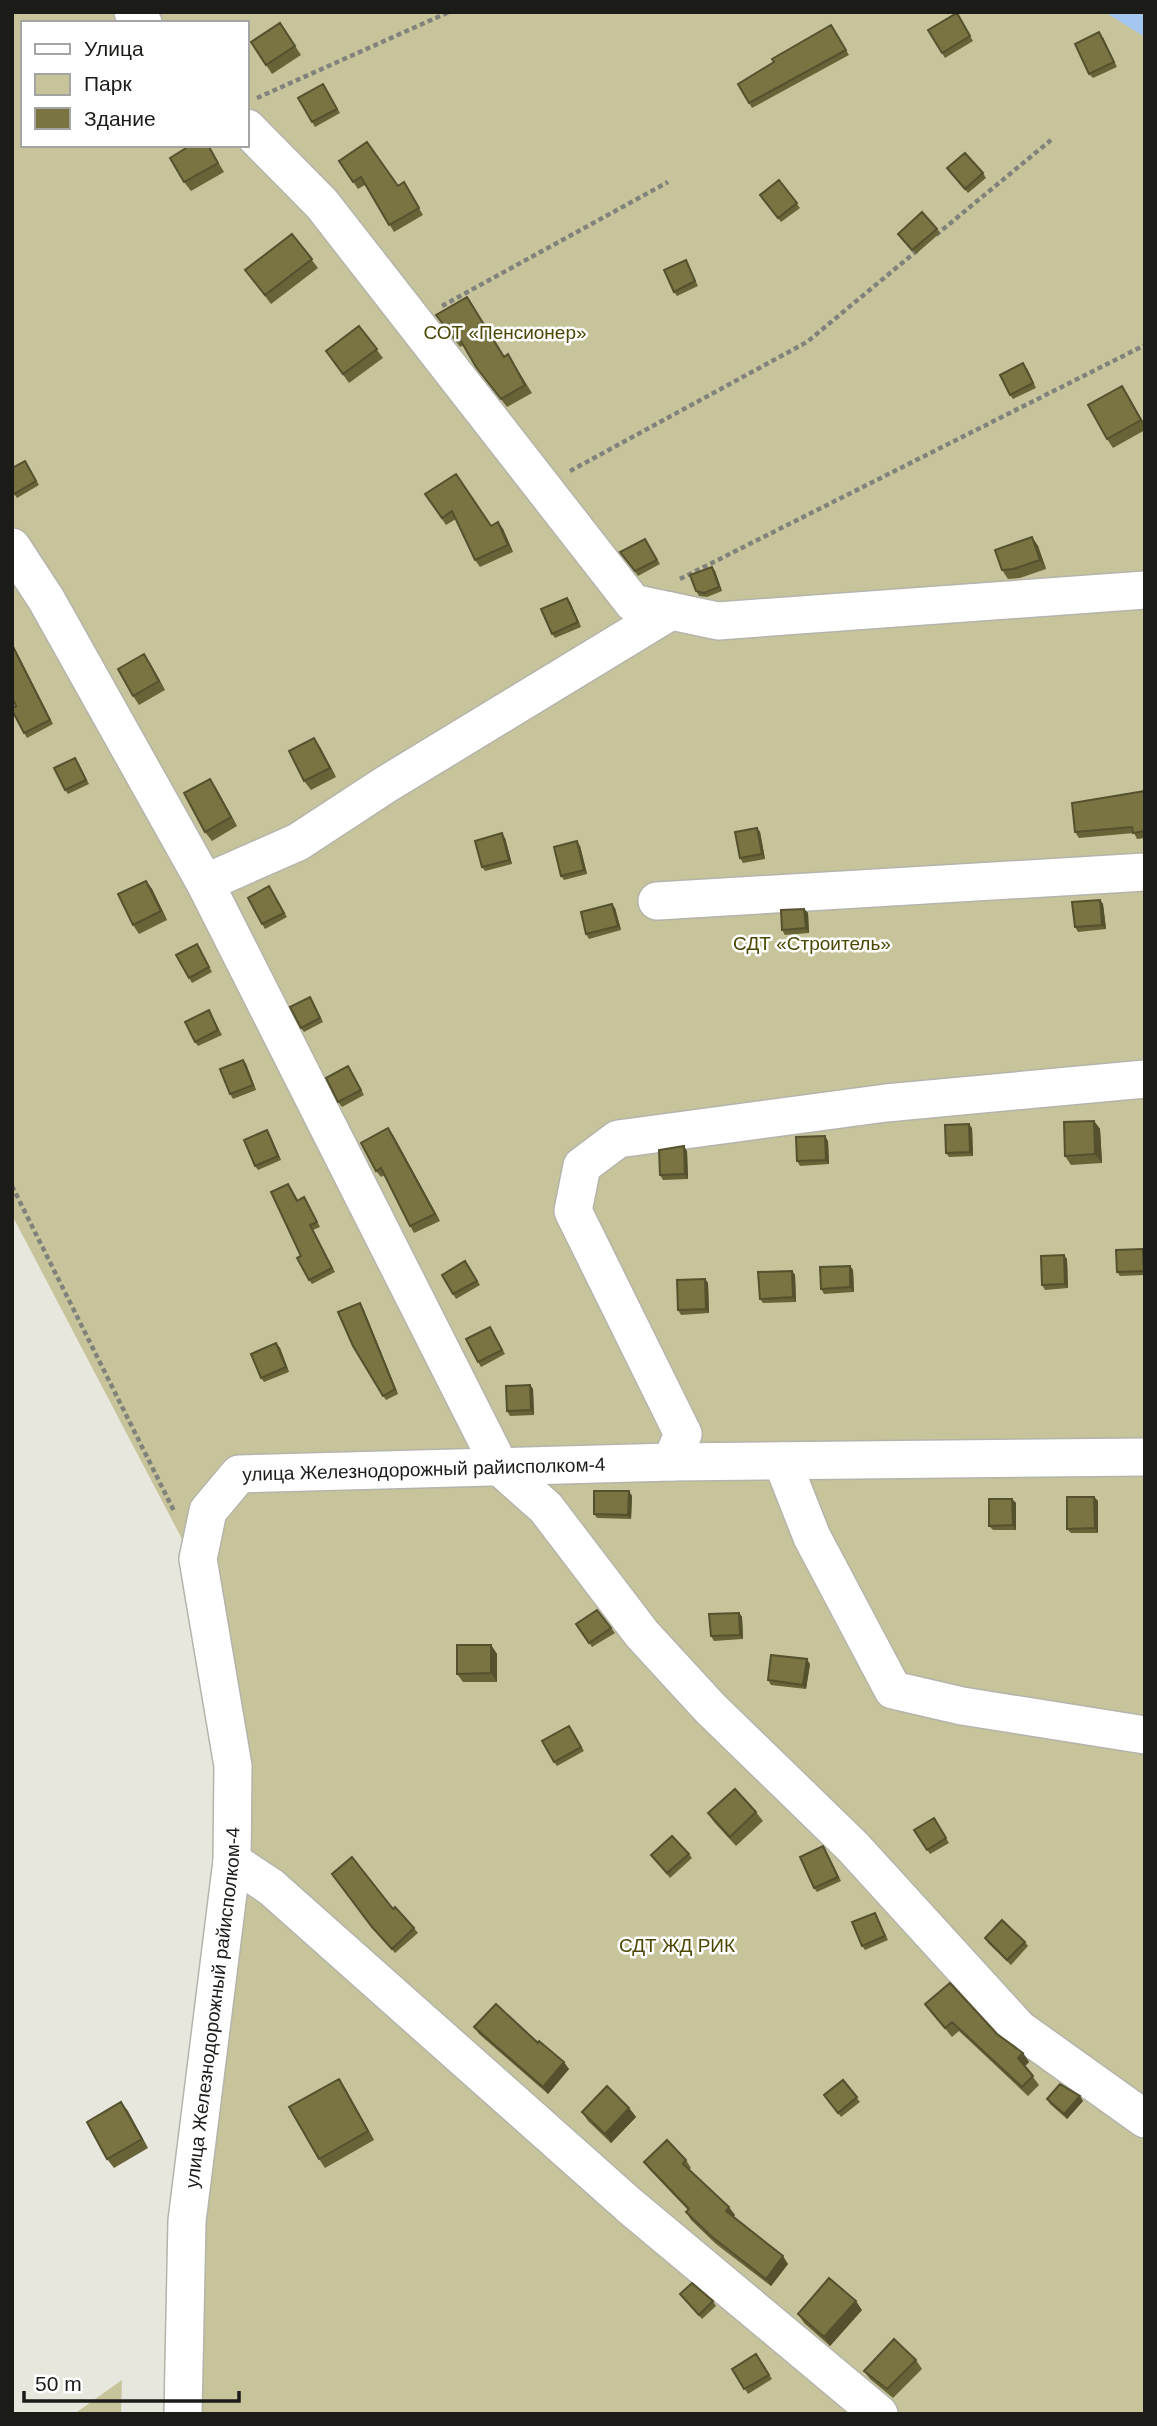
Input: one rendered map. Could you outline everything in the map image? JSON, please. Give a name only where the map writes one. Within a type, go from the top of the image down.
[{"type":"street","points":[[248,129],[322,204],[633,603],[718,621],[1145,590]]},
{"type":"street","points":[[12,547],[46,599],[205,883],[496,1460],[546,1508],[642,1634],[710,1708],[853,1847],[1019,2029],[1145,2119]]},
{"type":"street","points":[[205,883],[298,842],[385,785],[671,611]]},
{"type":"street","points":[[657,901],[1145,872]]},
{"type":"street","points":[[671,1462],[683,1434],[573,1211],[582,1166],[618,1139],[886,1103],[1145,1079]]},
{"type":"street","name":"улица Железнодорожный райисполком-4","points":[[183,2414],[187,2221],[232,1861],[233,1766],[198,1559],[208,1511],[239,1474],[496,1460],[671,1462],[1145,1457]]},
{"type":"street","points":[[782,1461],[812,1537],[892,1690],[962,1706],[1145,1735]]},
{"type":"street","points":[[232,1861],[271,1887],[630,2206],[879,2414]]},
{"type":"path","points":[[248,102],[449,12]]},
{"type":"path","points":[[934,236],[1051,139]]},
{"type":"path","points":[[414,322],[668,182]]},
{"type":"path","points":[[542,486],[807,342],[923,245]]},
{"type":"path","points":[[633,603],[1145,345]]},
{"type":"path","points":[[12,1186],[198,1559]]},
{"type":"green space","points":[[12,12],[1145,12],[1145,2414],[171,2414],[228,1760],[182,1539],[12,1215]]},
{"type":"green space","points":[[122,2380],[121,2414],[74,2414]]},
{"type":"water","points":[[1103,12],[1145,12],[1145,37],[1108,14]]},
{"type":"building","points":[[957,13],[970,36],[942,53],[928,30]]},
{"type":"building","points":[[280,23],[295,46],[266,65],[251,42]]},
{"type":"building","points":[[831,25],[846,50],[749,103],[738,84],[774,62],[772,59]]},
{"type":"building","points":[[1099,32],[1114,62],[1089,74],[1075,44]]},
{"type":"building","points":[[323,84],[337,109],[312,122],[298,98]]},
{"type":"building","points":[[367,142],[398,186],[404,182],[419,208],[389,225],[361,177],[353,182],[339,161]]},
{"type":"building","points":[[188,147],[209,147],[218,163],[184,182],[170,158]]},
{"type":"building","points":[[965,153],[983,173],[965,189],[947,168]]},
{"type":"building","points":[[779,180],[797,203],[778,218],[760,195]]},
{"type":"building","points":[[922,212],[937,229],[912,250],[898,234]]},
{"type":"building","points":[[292,234],[312,259],[265,295],[245,270]]},
{"type":"building","points":[[686,260],[695,281],[674,292],[664,270]]},
{"type":"building","points":[[467,297],[504,357],[508,354],[525,385],[501,399],[476,367],[458,336],[454,338],[436,315]]},
{"type":"building","points":[[359,326],[377,349],[343,374],[326,351]]},
{"type":"building","points":[[1023,363],[1033,383],[1010,395],[1000,375]]},
{"type":"building","points":[[1122,386],[1141,420],[1107,439],[1088,405]]},
{"type":"building","points":[[25,461],[36,481],[14,494],[12,468]]},
{"type":"building","points":[[456,474],[491,526],[498,522],[508,545],[475,560],[452,511],[442,518],[425,494]]},
{"type":"building","points":[[1032,537],[1040,560],[1002,570],[995,550]]},
{"type":"building","points":[[645,539],[657,560],[635,571],[620,552]]},
{"type":"building","points":[[712,567],[719,587],[704,593],[696,591],[690,575]]},
{"type":"building","points":[[567,598],[578,622],[552,634],[541,609]]},
{"type":"building","points":[[12,645],[50,720],[24,733],[12,710],[16,706],[12,697]]},
{"type":"building","points":[[144,654],[159,681],[133,696],[118,669]]},
{"type":"building","points":[[314,738],[330,768],[304,781],[289,751]]},
{"type":"building","points":[[75,758],[86,780],[65,790],[54,768]]},
{"type":"building","points":[[210,779],[231,817],[205,832],[184,793]]},
{"type":"building","points":[[1145,791],[1145,831],[1133,833],[1132,827],[1075,832],[1072,803]]},
{"type":"building","points":[[757,828],[762,854],[740,858],[735,832]]},
{"type":"building","points":[[502,833],[509,860],[482,867],[475,841]]},
{"type":"building","points":[[577,841],[584,870],[561,876],[554,847]]},
{"type":"building","points":[[146,881],[161,911],[133,925],[118,894]]},
{"type":"building","points":[[269,886],[284,913],[262,924],[248,898]]},
{"type":"building","points":[[1100,900],[1102,925],[1075,927],[1072,902]]},
{"type":"building","points":[[612,904],[618,926],[586,934],[581,912]]},
{"type":"building","points":[[804,909],[806,928],[782,930],[781,910]]},
{"type":"building","points":[[197,944],[209,967],[189,978],[176,955]]},
{"type":"building","points":[[310,997],[320,1018],[301,1028],[290,1007]]},
{"type":"building","points":[[209,1010],[218,1030],[195,1042],[185,1022]]},
{"type":"building","points":[[243,1060],[253,1085],[230,1094],[220,1069]]},
{"type":"building","points":[[348,1066],[361,1090],[338,1102],[326,1078]]},
{"type":"building","points":[[1094,1121],[1095,1154],[1065,1156],[1064,1122]]},
{"type":"building","points":[[969,1124],[970,1152],[946,1153],[945,1125]]},
{"type":"building","points":[[388,1128],[435,1214],[410,1226],[381,1168],[376,1171],[361,1143]]},
{"type":"building","points":[[267,1130],[278,1156],[255,1166],[244,1140]]},
{"type":"building","points":[[825,1136],[826,1160],[797,1161],[796,1137]]},
{"type":"building","points":[[684,1146],[685,1174],[660,1175],[659,1150]]},
{"type":"building","points":[[288,1184],[297,1201],[304,1197],[317,1222],[310,1225],[332,1268],[309,1280],[297,1258],[301,1256],[271,1192]]},
{"type":"building","points":[[1143,1249],[1144,1271],[1117,1272],[1116,1250]]},
{"type":"building","points":[[1064,1255],[1065,1284],[1042,1285],[1041,1256]]},
{"type":"building","points":[[465,1261],[477,1281],[453,1294],[442,1275]]},
{"type":"building","points":[[850,1266],[850,1287],[821,1289],[820,1267]]},
{"type":"building","points":[[792,1271],[793,1297],[760,1299],[758,1272]]},
{"type":"building","points":[[705,1279],[706,1309],[678,1310],[677,1280]]},
{"type":"building","points":[[360,1303],[395,1389],[383,1396],[353,1346],[338,1312]]},
{"type":"building","points":[[490,1327],[502,1350],[478,1362],[466,1339]]},
{"type":"building","points":[[276,1343],[286,1367],[261,1378],[251,1354]]},
{"type":"building","points":[[530,1385],[531,1410],[507,1411],[506,1386]]},
{"type":"building","points":[[594,1491],[629,1491],[628,1515],[594,1514]]},
{"type":"building","points":[[1067,1497],[1094,1497],[1095,1528],[1067,1529]]},
{"type":"building","points":[[989,1499],[1012,1499],[1013,1525],[989,1526]]},
{"type":"building","points":[[597,1610],[611,1628],[589,1643],[576,1624]]},
{"type":"building","points":[[739,1613],[740,1635],[711,1636],[709,1614]]},
{"type":"building","points":[[457,1645],[491,1645],[491,1673],[457,1674]]},
{"type":"building","points":[[771,1655],[807,1659],[803,1685],[768,1680]]},
{"type":"building","points":[[569,1726],[581,1747],[554,1762],[542,1741]]},
{"type":"building","points":[[735,1789],[756,1812],[730,1837],[708,1813]]},
{"type":"building","points":[[934,1818],[946,1838],[927,1850],[914,1830]]},
{"type":"building","points":[[672,1836],[689,1854],[667,1873],[651,1855]]},
{"type":"building","points":[[823,1846],[838,1877],[814,1888],[800,1857]]},
{"type":"building","points":[[352,1857],[393,1909],[395,1907],[414,1928],[392,1949],[332,1874]]},
{"type":"building","points":[[875,1913],[885,1936],[862,1946],[852,1922]]},
{"type":"building","points":[[1002,1920],[1025,1942],[1007,1960],[985,1938]]},
{"type":"building","points":[[950,1983],[997,2034],[1023,2053],[1018,2058],[1033,2076],[1022,2087],[952,2022],[945,2028],[925,2004]]},
{"type":"building","points":[[496,2004],[538,2043],[539,2041],[564,2062],[543,2087],[474,2027]]},
{"type":"building","points":[[339,2079],[368,2131],[319,2159],[289,2107]]},
{"type":"building","points":[[843,2080],[857,2097],[838,2113],[824,2095]]},
{"type":"building","points":[[1060,2084],[1080,2096],[1064,2114],[1047,2099]]},
{"type":"building","points":[[607,2086],[629,2108],[605,2134],[582,2112]]},
{"type":"building","points":[[121,2102],[142,2139],[107,2159],[87,2122]]},
{"type":"building","points":[[667,2140],[686,2160],[683,2164],[729,2207],[726,2211],[783,2256],[766,2279],[711,2236],[686,2212],[689,2209],[644,2162]]},
{"type":"building","points":[[829,2278],[856,2301],[824,2337],[798,2314]]},
{"type":"building","points":[[692,2283],[713,2301],[699,2315],[680,2294]]},
{"type":"building","points":[[894,2339],[916,2360],[887,2389],[864,2371]]},
{"type":"building","points":[[756,2354],[769,2375],[744,2389],[732,2369]]},
{"type":"park label","name":"СОТ «Пенсионер»","points":[[505,332]]},
{"type":"park label","name":"СДТ «Строитель»","points":[[812,943]]},
{"type":"park label","name":"СДТ ЖД РИК","points":[[677,1945]]}]
